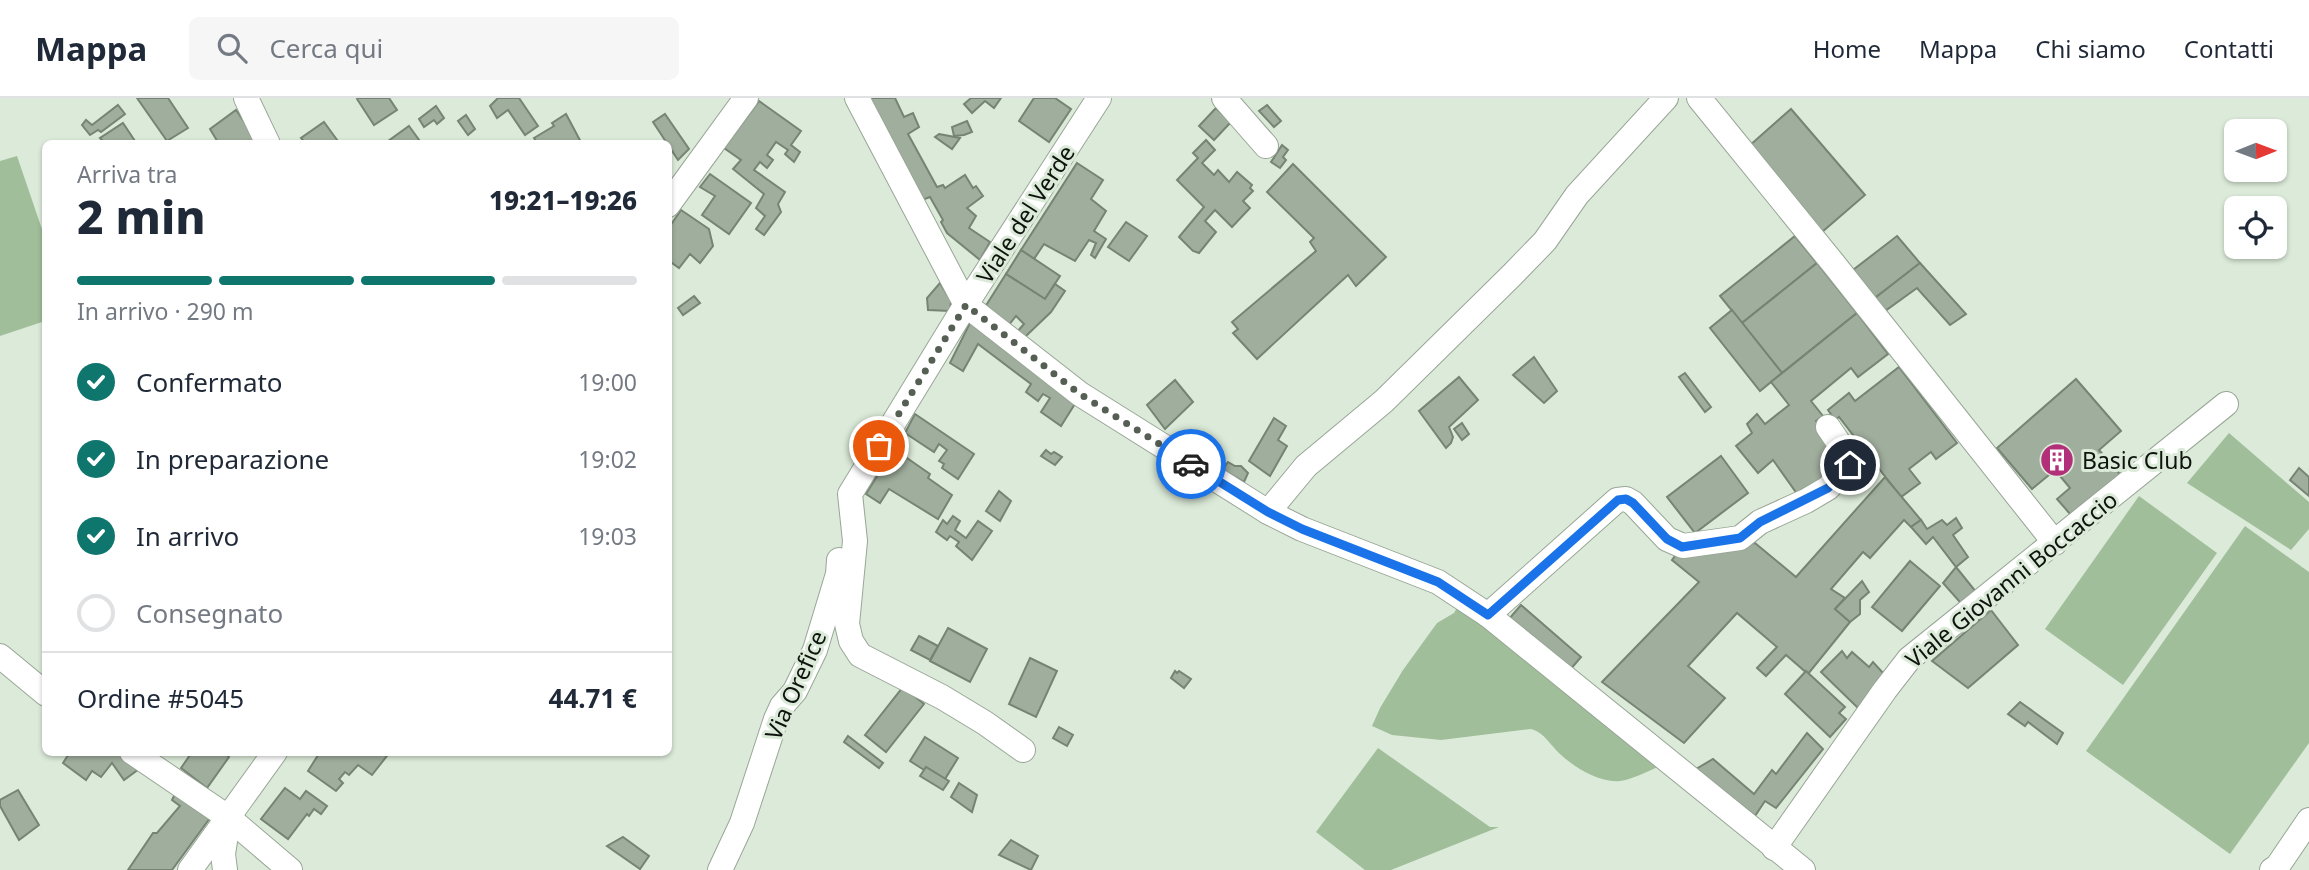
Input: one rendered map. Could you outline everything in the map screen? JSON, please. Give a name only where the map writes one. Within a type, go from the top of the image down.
[{"type":"street","points":[[246,98],[266,140]]},
{"type":"street","points":[[672,200],[746,98]]},
{"type":"street","points":[[857,98],[966,305],[1080,394],[1268,512],[1302,529],[1438,582],[1488,615],[1802,870]]},
{"type":"street","name":"Viale del Verde","points":[[850,494],[966,305],[1099,98]]},
{"type":"street","points":[[1224,98],[1266,146]]},
{"type":"street","points":[[1268,512],[1306,466],[1384,401],[1545,241],[1577,195],[1666,98]]},
{"type":"street","points":[[1699,98],[1842,273],[2055,543]]},
{"type":"street","name":"Viale Giovanni Boccaccio","points":[[1773,848],[1909,659],[2225,404]]},
{"type":"street","points":[[1488,615],[1618,500],[1626,499],[1633,503],[1667,539],[1682,547],[1740,538],[1760,522],[1828,488],[1850,465],[1849,457],[1828,427]]},
{"type":"street","points":[[850,494],[855,541],[847,624],[851,641],[860,655],[942,696],[1023,750]]},
{"type":"street","name":"Via Orefice","points":[[720,870],[742,823],[776,719],[782,706],[795,691],[816,650],[838,574],[841,533],[850,494]]},
{"type":"street","points":[[0,656],[42,691]]},
{"type":"street","points":[[138,756],[229,818],[290,870]]},
{"type":"street","points":[[190,870],[272,756]]},
{"type":"street","points":[[225,870],[223,854],[229,818]]},
{"type":"street","points":[[2272,870],[2285,856],[2309,820]]},
{"type":"green space","points":[[17,156],[42,229],[42,322],[0,336],[0,161]]},
{"type":"green space","points":[[2229,433],[2309,502],[2309,529],[2291,550],[2187,483]]},
{"type":"green space","points":[[2139,496],[2217,553],[2123,685],[2045,629]]},
{"type":"green space","points":[[2245,526],[2309,572],[2309,743],[2230,854],[2086,751]]},
{"type":"green space","points":[[1458,606],[1662,765],[1630,779],[1612,781],[1595,777],[1572,764],[1544,736],[1531,729],[1441,740],[1392,735],[1372,726],[1403,670],[1437,623],[1454,613]]},
{"type":"green space","points":[[1378,748],[1490,827],[1499,827],[1391,870],[1365,870],[1316,832]]},
{"type":"building","points":[[137,98],[168,98],[188,128],[166,140]]},
{"type":"building","points":[[358,98],[389,98],[397,110],[374,125]]},
{"type":"building","points":[[498,98],[519,98],[538,126],[525,135],[508,110],[497,118],[490,106]]},
{"type":"building","points":[[867,98],[895,98],[904,117],[913,113],[919,127],[908,134],[937,187],[943,185],[945,188],[965,175],[973,188],[976,186],[983,196],[967,208],[976,216],[969,228],[990,242],[980,260],[947,233],[930,197],[922,200]]},
{"type":"building","points":[[971,98],[1001,98],[994,108],[985,101],[972,113],[964,104]]},
{"type":"building","points":[[1034,98],[1055,98],[1071,109],[1049,142],[1019,121]]},
{"type":"building","points":[[759,101],[801,131],[791,145],[800,152],[794,162],[785,154],[788,150],[776,142],[767,155],[773,160],[767,168],[760,162],[754,170],[785,192],[778,204],[781,212],[764,235],[756,229],[765,216],[756,208],[764,194],[733,169],[741,160],[724,148]]},
{"type":"building","points":[[118,105],[125,114],[101,132],[98,130],[90,135],[82,125],[86,120],[92,125]]},
{"type":"building","points":[[1267,105],[1281,121],[1274,127],[1259,111]]},
{"type":"building","points":[[436,106],[444,118],[437,124],[434,120],[424,127],[419,119]]},
{"type":"building","points":[[1216,108],[1231,122],[1214,140],[1199,126]]},
{"type":"building","points":[[1791,109],[1865,195],[1822,232],[1749,146]]},
{"type":"building","points":[[236,110],[257,140],[217,140],[210,129]]},
{"type":"building","points":[[566,114],[580,140],[535,140],[534,138],[554,126],[552,123]]},
{"type":"building","points":[[665,114],[689,149],[678,160],[672,151],[672,140],[665,140],[653,122]]},
{"type":"building","points":[[466,115],[475,129],[468,135],[458,121]]},
{"type":"building","points":[[967,121],[972,132],[954,136],[952,127]]},
{"type":"building","points":[[324,122],[337,140],[303,140],[301,138]]},
{"type":"building","points":[[123,123],[134,140],[102,140],[100,138]]},
{"type":"building","points":[[409,126],[419,140],[390,140]]},
{"type":"building","points":[[939,134],[960,138],[952,149],[935,137]]},
{"type":"building","points":[[1206,140],[1215,150],[1202,163],[1214,175],[1218,170],[1229,182],[1237,172],[1252,185],[1250,188],[1253,191],[1243,201],[1250,208],[1232,227],[1215,210],[1205,221],[1216,232],[1199,253],[1193,251],[1179,237],[1204,207],[1177,180],[1198,158],[1193,153]]},
{"type":"building","points":[[1282,145],[1288,150],[1283,157],[1286,160],[1280,168],[1271,162]]},
{"type":"building","points":[[1077,163],[1103,180],[1091,199],[1106,211],[1094,231],[1106,239],[1095,258],[1091,255],[1096,243],[1089,240],[1075,261],[1044,244],[1034,259],[1021,250]]},
{"type":"building","points":[[1293,164],[1386,257],[1356,286],[1348,275],[1257,359],[1233,333],[1238,329],[1232,322],[1316,251],[1310,242],[1314,238],[1267,192]]},
{"type":"building","points":[[710,174],[751,203],[729,234],[702,215],[715,196],[700,187]]},
{"type":"building","points":[[681,210],[709,229],[713,246],[700,263],[690,254],[679,268],[672,263],[672,223]]},
{"type":"building","points":[[1126,222],[1147,236],[1129,261],[1108,247]]},
{"type":"building","points":[[1795,236],[1817,263],[1742,323],[1720,296]]},
{"type":"building","points":[[1897,236],[1920,263],[1875,298],[1853,270]]},
{"type":"building","points":[[1021,250],[1060,276],[1045,299],[1006,274]]},
{"type":"building","points":[[1817,263],[1857,313],[1782,373],[1742,323]]},
{"type":"building","points":[[1920,263],[1966,314],[1950,325],[1917,288],[1885,311],[1875,298]]},
{"type":"building","points":[[1006,274],[1045,299],[1055,284],[1065,291],[1051,312],[1024,338],[1017,332],[1024,324],[1016,316],[1008,326],[985,307]]},
{"type":"building","points":[[940,283],[951,301],[950,311],[928,310],[927,298]]},
{"type":"building","points":[[694,296],[700,303],[683,315],[678,308]]},
{"type":"building","points":[[1732,310],[1782,373],[1760,391],[1710,328]]},
{"type":"building","points":[[1857,313],[1888,354],[1858,377],[1851,368],[1811,401],[1823,416],[1816,421],[1837,452],[1839,463],[1800,498],[1773,460],[1758,473],[1736,446],[1752,433],[1747,424],[1757,414],[1765,424],[1789,405],[1771,382]]},
{"type":"building","points":[[971,321],[1078,399],[1061,426],[1041,412],[1050,398],[1043,394],[1038,401],[1026,392],[1031,384],[978,344],[963,371],[950,363]]},
{"type":"building","points":[[1534,357],[1557,391],[1544,403],[1513,375]]},
{"type":"building","points":[[1899,367],[1957,443],[1936,459],[1931,452],[1909,469],[1920,483],[1901,497],[1839,417],[1835,420],[1828,410],[1849,393],[1855,401]]},
{"type":"building","points":[[1685,373],[1711,407],[1705,412],[1679,377]]},
{"type":"building","points":[[1459,377],[1478,400],[1449,427],[1453,437],[1446,448],[1419,411]]},
{"type":"building","name":"Basic Club","points":[[2076,379],[2121,431],[2099,450],[2125,480],[2077,522],[2057,499],[2070,488],[2055,470],[2032,489],[1997,448]]},
{"type":"building","points":[[1175,380],[1193,402],[1165,429],[1147,405]]},
{"type":"building","points":[[915,414],[974,454],[958,479],[942,468],[944,464],[939,461],[947,450],[939,444],[934,452],[905,433]]},
{"type":"building","points":[[1274,418],[1286,426],[1278,440],[1287,446],[1270,476],[1249,461]]},
{"type":"building","points":[[1462,423],[1469,434],[1462,440],[1454,429]]},
{"type":"building","points":[[894,449],[930,474],[928,478],[952,495],[938,519],[889,489],[880,503],[866,494]]},
{"type":"building","points":[[1046,450],[1062,457],[1055,465],[1041,456]]},
{"type":"building","points":[[1721,456],[1748,493],[1695,533],[1667,497]]},
{"type":"building","points":[[1228,462],[1241,466],[1248,473],[1244,482],[1222,470]]},
{"type":"building","points":[[2299,468],[2309,477],[2309,496],[2290,480]]},
{"type":"building","points":[[1885,477],[1921,520],[1911,527],[1904,520],[1870,558],[1863,552],[1831,589],[1845,598],[1835,609],[1850,622],[1808,674],[1786,655],[1766,676],[1757,668],[1777,647],[1737,613],[1688,666],[1725,698],[1684,743],[1602,682],[1699,582],[1672,560],[1675,556],[1755,543],[1796,577]]},
{"type":"building","points":[[999,491],[1011,501],[1000,521],[986,511]]},
{"type":"building","points":[[953,516],[960,521],[955,530],[966,538],[978,521],[992,531],[972,560],[956,546],[959,542],[950,536],[947,540],[936,532],[943,520],[947,524]]},
{"type":"building","points":[[1956,518],[1962,528],[1953,535],[1968,557],[1956,567],[1933,537],[1926,544],[1911,527],[1921,520],[1927,529],[1942,520],[1947,525]]},
{"type":"building","points":[[1910,561],[1940,586],[1902,631],[1872,607]]},
{"type":"building","points":[[1956,567],[1981,598],[1966,609],[1943,583]]},
{"type":"building","points":[[1862,581],[1869,592],[1860,600],[1860,614],[1850,622],[1835,609]]},
{"type":"building","points":[[1521,605],[1581,657],[1569,671],[1509,619]]},
{"type":"building","points":[[1991,610],[2018,645],[1968,688],[1932,661]]},
{"type":"building","points":[[948,628],[987,649],[970,682],[930,661]]},
{"type":"building","points":[[919,636],[938,646],[930,660],[911,650]]},
{"type":"building","points":[[1842,651],[1847,658],[1852,652],[1869,667],[1873,662],[1884,674],[1858,708],[1821,672]]},
{"type":"building","points":[[1030,658],[1057,671],[1036,717],[1009,704]]},
{"type":"building","points":[[1175,671],[1191,679],[1184,688],[1171,678]]},
{"type":"building","points":[[1806,671],[1845,707],[1839,713],[1846,719],[1830,737],[1785,694]]},
{"type":"building","points":[[903,687],[924,704],[886,752],[865,735]]},
{"type":"building","points":[[2020,702],[2063,733],[2057,744],[2028,722],[2025,726],[2008,714]]},
{"type":"building","points":[[1059,727],[1073,735],[1067,746],[1053,738]]},
{"type":"building","points":[[1807,733],[1823,749],[1776,808],[1765,801],[1755,816],[1696,769],[1713,759],[1754,794],[1772,770],[1776,774]]},
{"type":"building","points":[[848,736],[883,763],[879,768],[844,742]]},
{"type":"building","points":[[925,737],[958,758],[945,779],[910,761]]},
{"type":"building","points":[[67,756],[121,756],[139,769],[124,780],[112,763],[101,777],[92,771],[86,780],[63,763]]},
{"type":"building","points":[[189,756],[229,757],[207,788],[181,768]]},
{"type":"building","points":[[317,756],[387,756],[372,775],[358,765],[349,775],[345,772],[339,779],[343,783],[336,791],[308,771]]},
{"type":"building","points":[[926,767],[949,781],[943,790],[920,776]]},
{"type":"building","points":[[959,783],[977,795],[972,812],[951,797]]},
{"type":"building","points":[[285,788],[300,799],[306,791],[327,806],[321,814],[314,809],[309,816],[307,814],[288,839],[261,819]]},
{"type":"building","points":[[18,790],[39,825],[19,840],[0,806],[0,800]]},
{"type":"building","points":[[176,792],[210,818],[172,870],[128,870],[153,833],[157,833],[180,806],[172,800]]},
{"type":"building","points":[[623,837],[649,856],[640,869],[607,846]]},
{"type":"building","points":[[1011,840],[1038,856],[1031,870],[999,855]]},
{"type":"way so far","points":[[879,446],[966,305],[1080,394],[1191,464]]},
{"type":"place","name":"Basic Club","points":[[2057,460]]},
{"type":"route","points":[[1191,464],[1268,512],[1302,529],[1438,582],[1488,615],[1618,500],[1626,499],[1633,503],[1667,539],[1682,547],[1740,538],[1760,522],[1828,488],[1850,465]]}]
